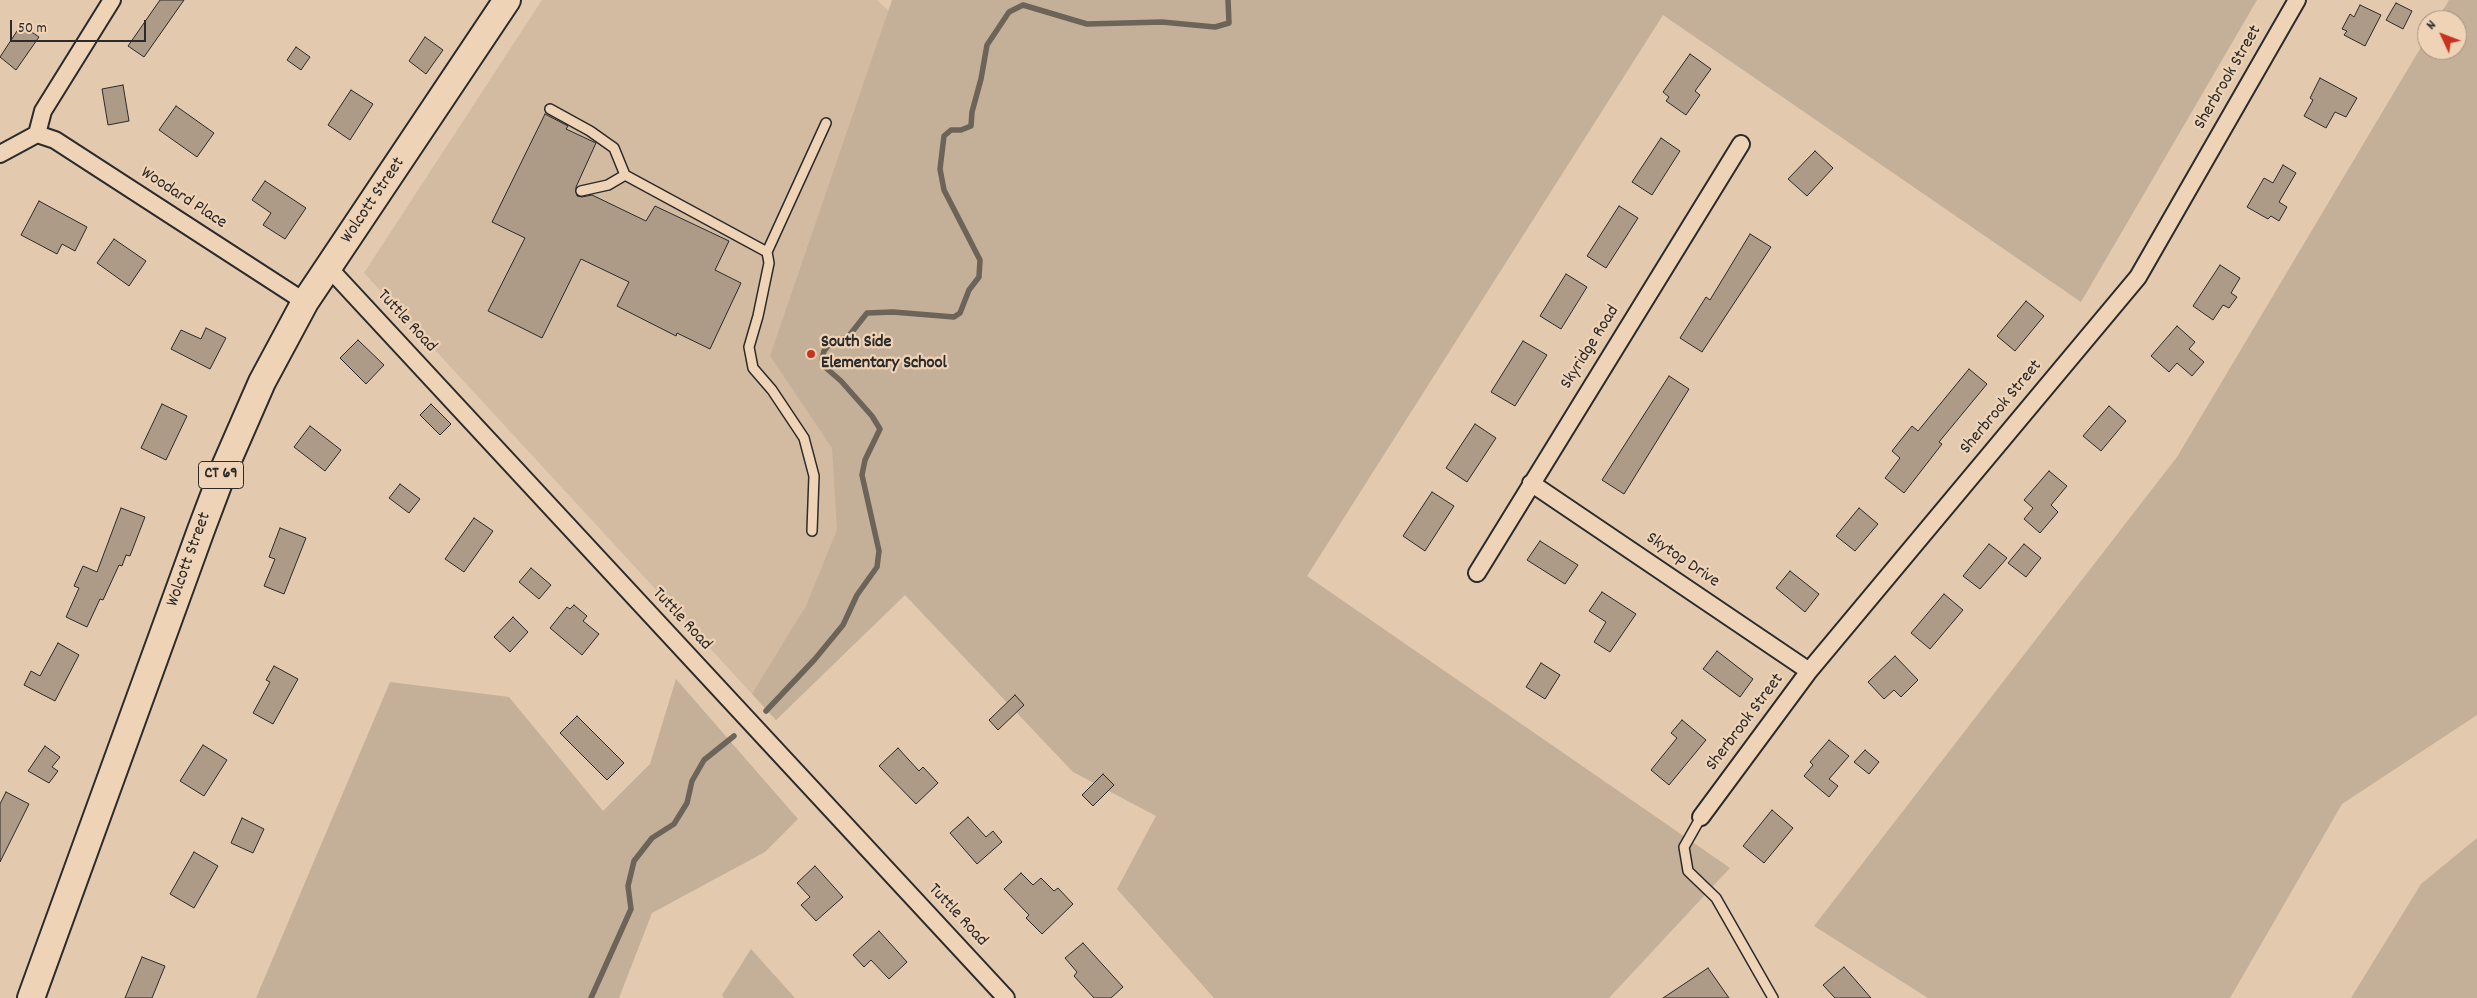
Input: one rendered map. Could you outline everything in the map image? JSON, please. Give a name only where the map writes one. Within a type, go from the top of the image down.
[{"type":"main road","name":"Wolcott Street","points":[[31,998],[224,469],[262,382],[305,302],[507,0]]},
{"type":"street","points":[[0,154],[37,134],[43,111],[112,0]]},
{"type":"street","name":"Sherbrook Street","points":[[1701,817],[1809,672],[2138,277],[2297,0]]},
{"type":"street","name":"Woodard Place","points":[[37,134],[55,140],[305,302]]},
{"type":"street","name":"Skyridge Road","points":[[1477,573],[1740,144]]},
{"type":"street","name":"Tuttle Road","points":[[328,268],[1006,998]]},
{"type":"street","name":"Skytop Drive","points":[[1531,484],[1809,672]]},
{"type":"lane","points":[[550,109],[590,130],[614,148],[625,175],[767,252]]},
{"type":"lane","points":[[812,531],[814,476],[804,438],[772,390],[753,368],[749,347],[769,264],[767,252],[826,123]]},
{"type":"lane","points":[[581,190],[608,185],[625,175]]},
{"type":"lane","points":[[1701,817],[1684,847],[1688,871],[1716,898],[1773,998]]},
{"type":"shaded area","name":"South Side Elementary School","points":[[542,0],[877,0],[919,40],[1311,487],[1073,772],[905,595],[776,720],[364,273]]},
{"type":"shaded area","points":[[892,0],[2257,0],[2081,302],[1663,15],[1307,576],[1730,868],[1609,998],[1214,998],[1117,889],[1156,816],[1073,772],[905,595],[776,720],[752,694],[806,606],[837,530],[832,448],[770,356]]},
{"type":"shaded area","points":[[2449,0],[2477,0],[2477,715],[2342,804],[2230,998],[1928,998],[1814,926],[2177,457],[2417,54],[2417,60],[2467,60],[2467,10],[2443,10]]},
{"type":"shaded area","points":[[676,679],[798,819],[765,852],[652,913],[619,998],[256,998],[390,682],[509,697],[603,811],[650,764]]},
{"type":"shaded area","points":[[2477,838],[2477,998],[2351,998],[2421,884]]},
{"type":"shaded area","points":[[751,949],[795,998],[724,998],[722,995]]},
{"type":"building","points":[[160,0],[184,0],[144,57],[128,46]]},
{"type":"building","points":[[2396,3],[2412,11],[2403,29],[2386,20]]},
{"type":"building","points":[[2360,5],[2381,15],[2365,46],[2344,35],[2347,31],[2342,29],[2350,14],[2354,17]]},
{"type":"building","points":[[21,25],[39,37],[16,70],[0,57]]},
{"type":"building","points":[[425,37],[443,50],[426,74],[409,61]]},
{"type":"building","points":[[296,47],[310,57],[301,70],[287,60]]},
{"type":"building","points":[[1690,54],[1711,69],[1695,91],[1700,95],[1686,115],[1666,101],[1669,97],[1663,92]]},
{"type":"building","points":[[2320,78],[2357,98],[2346,117],[2335,112],[2326,128],[2304,116],[2313,100],[2310,98]]},
{"type":"building","points":[[123,85],[129,121],[108,125],[102,89]]},
{"type":"building","points":[[351,90],[373,104],[350,140],[328,125]]},
{"type":"building","points":[[176,106],[214,133],[197,157],[159,130]]},
{"type":"building","points":[[545,114],[568,126],[566,129],[596,143],[576,187],[577,196],[592,195],[646,221],[655,206],[729,241],[715,270],[741,283],[710,349],[677,333],[676,336],[617,306],[629,282],[581,259],[542,338],[488,311],[525,238],[492,222]]},
{"type":"building","points":[[1661,138],[1680,151],[1652,195],[1632,182]]},
{"type":"building","points":[[1815,151],[1833,168],[1807,196],[1788,179]]},
{"type":"building","points":[[2283,165],[2296,173],[2279,202],[2287,207],[2279,221],[2271,216],[2268,219],[2247,207],[2264,178],[2273,183]]},
{"type":"building","points":[[265,181],[306,208],[285,239],[263,225],[271,213],[252,200]]},
{"type":"building","points":[[39,201],[87,227],[75,251],[62,244],[57,254],[21,235]]},
{"type":"building","points":[[1619,206],[1638,218],[1606,268],[1587,256]]},
{"type":"building","points":[[1750,234],[1771,247],[1702,352],[1680,338],[1706,297],[1710,300]]},
{"type":"building","points":[[114,239],[146,261],[129,286],[97,263]]},
{"type":"building","points":[[2220,265],[2240,278],[2231,293],[2237,297],[2229,308],[2223,305],[2213,320],[2193,306]]},
{"type":"building","points":[[1566,274],[1587,287],[1561,329],[1540,316]]},
{"type":"building","points":[[2026,301],[2044,316],[2015,351],[1997,336]]},
{"type":"building","points":[[2177,326],[2195,342],[2189,349],[2204,362],[2192,376],[2177,363],[2169,372],[2151,356]]},
{"type":"building","points":[[206,328],[226,338],[210,369],[171,349],[181,330],[201,339]]},
{"type":"building","points":[[358,340],[384,365],[366,384],[340,358]]},
{"type":"building","points":[[1523,341],[1547,355],[1515,406],[1491,392]]},
{"type":"building","points":[[1969,369],[1987,384],[1939,442],[1942,444],[1904,493],[1885,478],[1900,458],[1892,451],[1912,426],[1918,431]]},
{"type":"building","points":[[1669,376],[1689,389],[1624,494],[1602,480]]},
{"type":"building","points":[[162,404],[187,416],[166,460],[141,448]]},
{"type":"building","points":[[431,404],[451,424],[440,435],[420,415]]},
{"type":"building","points":[[2109,406],[2126,421],[2101,451],[2083,436]]},
{"type":"building","points":[[1475,424],[1496,438],[1467,482],[1446,468]]},
{"type":"building","points":[[310,426],[341,450],[325,471],[294,447]]},
{"type":"building","points":[[2049,471],[2067,486],[2051,505],[2058,512],[2040,533],[2024,519],[2033,508],[2024,500]]},
{"type":"building","points":[[400,484],[420,499],[409,513],[389,498]]},
{"type":"building","points":[[1432,492],[1454,506],[1425,551],[1403,536]]},
{"type":"building","points":[[121,508],[145,517],[130,556],[126,555],[122,566],[119,565],[103,600],[100,599],[87,627],[66,617],[79,588],[74,586],[83,566],[97,572]]},
{"type":"building","points":[[1859,508],[1878,524],[1855,551],[1836,536]]},
{"type":"building","points":[[474,518],[493,531],[464,572],[445,559]]},
{"type":"building","points":[[280,528],[306,538],[284,594],[264,586],[275,559],[269,557]]},
{"type":"building","points":[[1540,541],[1578,565],[1565,584],[1527,560]]},
{"type":"building","points":[[1989,544],[2007,558],[1980,589],[1963,576]]},
{"type":"building","points":[[2024,544],[2041,558],[2026,577],[2008,563]]},
{"type":"building","points":[[531,568],[551,585],[539,599],[519,582]]},
{"type":"building","points":[[1790,571],[1819,594],[1805,612],[1776,588]]},
{"type":"building","points":[[1602,592],[1636,614],[1610,652],[1594,642],[1606,622],[1589,611]]},
{"type":"building","points":[[1944,594],[1963,610],[1930,649],[1911,633]]},
{"type":"building","points":[[574,605],[587,616],[583,621],[599,634],[582,655],[550,628],[567,607],[570,609]]},
{"type":"building","points":[[513,617],[528,632],[510,652],[494,637]]},
{"type":"building","points":[[58,643],[79,655],[55,701],[24,685],[31,671],[40,676]]},
{"type":"building","points":[[1717,651],[1753,679],[1740,697],[1703,669]]},
{"type":"building","points":[[1895,656],[1918,680],[1901,697],[1894,690],[1884,699],[1868,682]]},
{"type":"building","points":[[1541,663],[1560,675],[1545,699],[1526,687]]},
{"type":"building","points":[[274,666],[298,679],[273,724],[253,713],[270,682],[266,680]]},
{"type":"building","points":[[1015,695],[1024,705],[998,730],[989,720]]},
{"type":"building","points":[[577,716],[624,763],[607,780],[560,733]]},
{"type":"building","points":[[1682,720],[1706,740],[1669,785],[1651,770],[1677,738],[1671,733]]},
{"type":"building","points":[[1829,740],[1849,756],[1829,779],[1838,786],[1829,797],[1804,776],[1813,765],[1810,762]]},
{"type":"building","points":[[203,745],[227,760],[204,796],[180,781]]},
{"type":"building","points":[[45,746],[60,757],[52,767],[58,771],[49,783],[28,771]]},
{"type":"building","points":[[898,748],[919,771],[923,767],[938,783],[916,804],[879,766]]},
{"type":"building","points":[[1865,750],[1879,762],[1869,774],[1854,762]]},
{"type":"building","points":[[1103,774],[1114,785],[1093,806],[1082,795]]},
{"type":"building","points":[[6,792],[29,804],[0,862],[0,804]]},
{"type":"building","points":[[1772,810],[1793,828],[1764,863],[1743,846]]},
{"type":"building","points":[[968,817],[986,837],[993,831],[1002,842],[977,864],[950,833]]},
{"type":"building","points":[[242,818],[264,829],[253,853],[231,843]]},
{"type":"building","points":[[194,852],[218,866],[194,908],[170,894]]},
{"type":"building","points":[[815,866],[843,897],[816,921],[801,905],[810,897],[797,883]]},
{"type":"building","points":[[1021,873],[1033,885],[1041,878],[1054,891],[1058,888],[1073,904],[1042,934],[1026,918],[1029,915],[1004,889]]},
{"type":"building","points":[[879,931],[907,962],[889,979],[871,960],[864,967],[853,955]]},
{"type":"building","points":[[1083,943],[1123,987],[1111,998],[1094,998],[1074,976],[1077,972],[1065,958]]},
{"type":"building","points":[[142,957],[165,966],[152,998],[125,998]]},
{"type":"building","points":[[1844,967],[1871,998],[1835,998],[1823,985]]},
{"type":"building","points":[[1708,968],[1729,998],[1663,998]]},
{"type":"waterway","points":[[766,711],[815,659],[843,625],[857,595],[877,567],[879,551],[862,475],[865,460],[880,429],[872,416],[841,381],[825,367],[822,359],[824,351],[831,342],[848,337],[867,313],[893,312],[954,317],[960,313],[969,290],[979,277],[980,260],[944,190],[940,169],[944,136],[951,130],[961,130],[971,126],[972,112],[981,79],[987,45],[1009,12],[1023,5],[1087,24],[1162,22],[1215,27],[1229,23],[1228,0]]},
{"type":"waterway","points":[[591,998],[631,909],[628,886],[634,861],[652,838],[674,824],[687,803],[692,781],[704,760],[734,736]]},
{"type":"place","name":"South Side Elementary School","points":[[811,354]]}]
